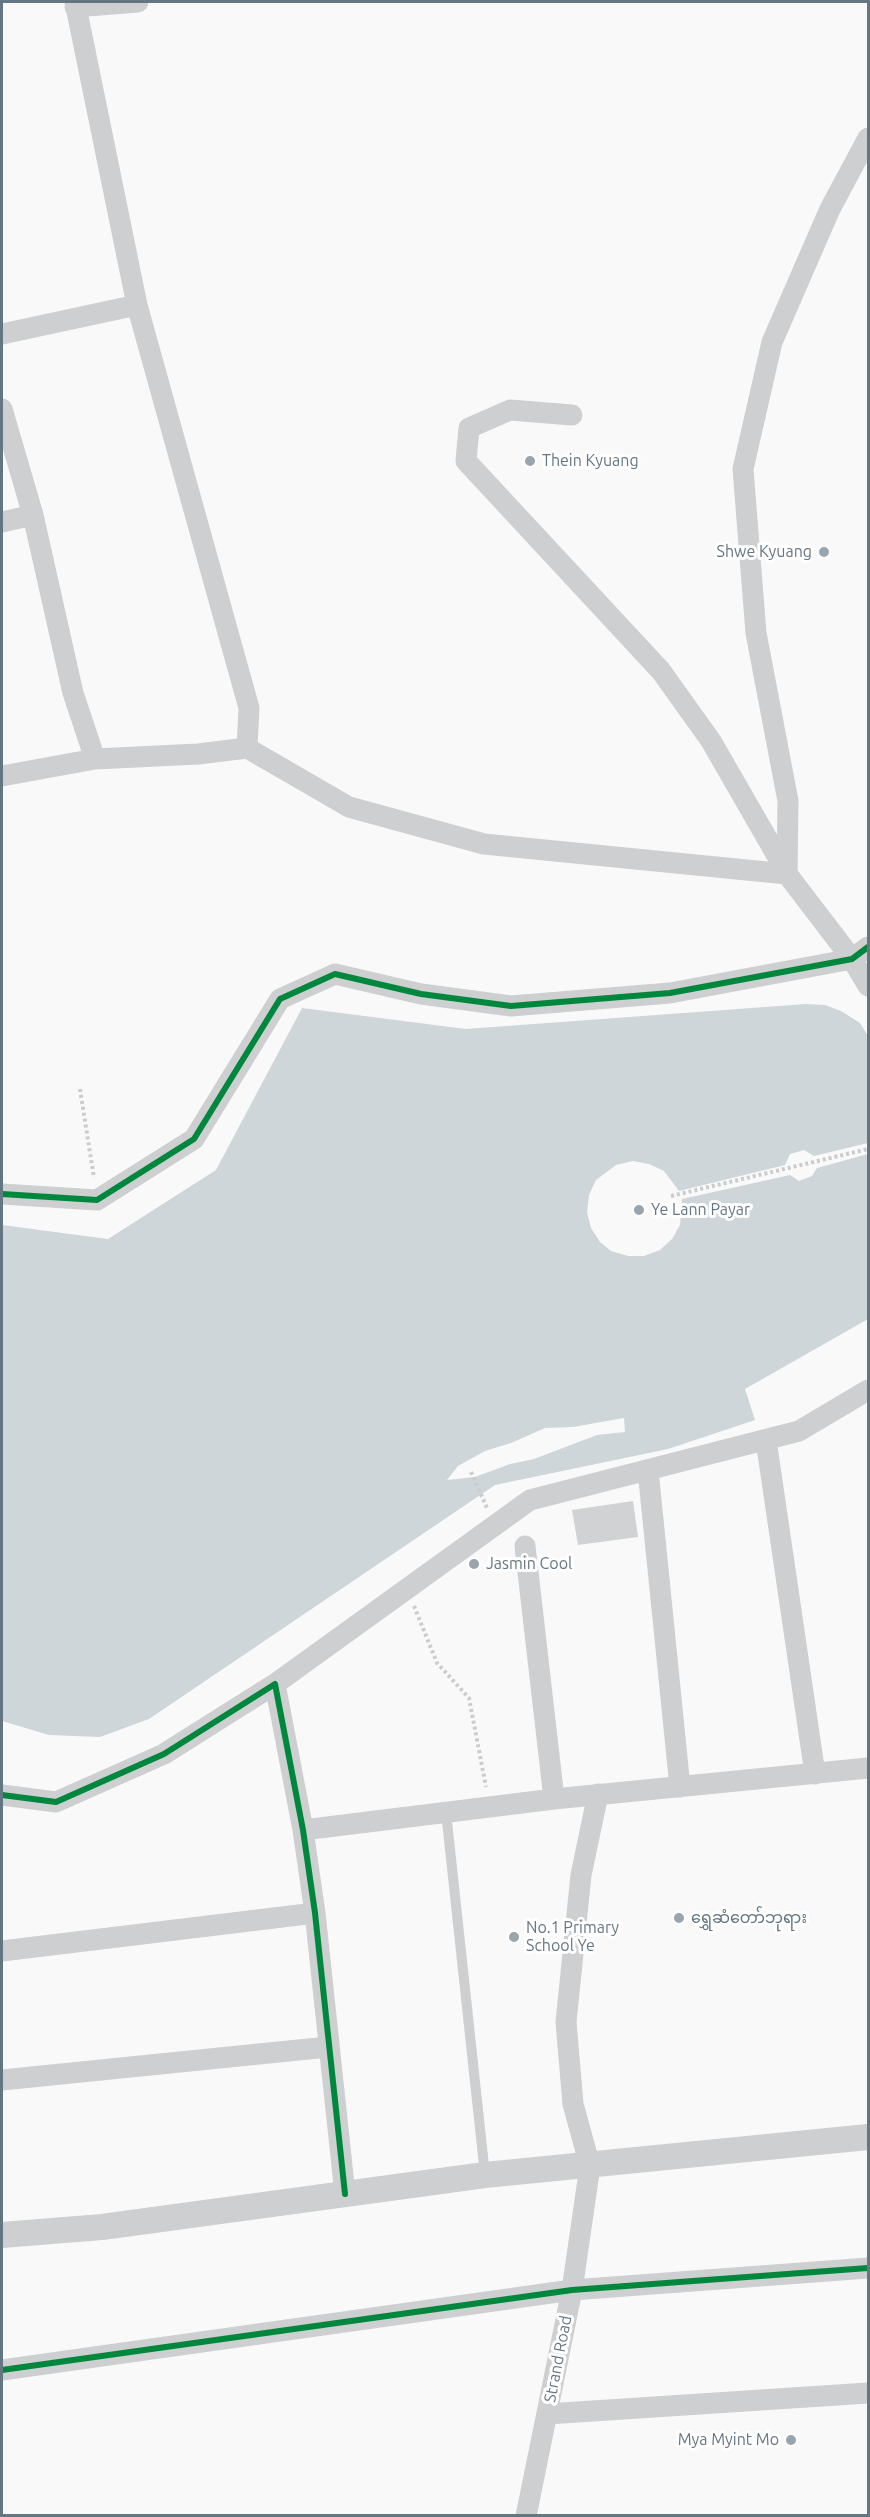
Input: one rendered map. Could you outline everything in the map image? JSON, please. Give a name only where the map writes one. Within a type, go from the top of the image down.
[{"type":"street","points":[[138,2],[75,4],[137,305],[249,708],[247,748]]},
{"type":"street","points":[[787,874],[788,801],[756,633],[743,469],[772,342],[830,210],[868,138]]},
{"type":"street","points":[[2,334],[137,305]]},
{"type":"street","points":[[2,409],[33,516],[73,693],[95,759]]},
{"type":"street","points":[[572,415],[510,411],[489,419],[469,428],[466,460],[661,671],[711,741],[787,874],[860,953],[868,986]]},
{"type":"street","points":[[2,522],[33,516]]},
{"type":"street","points":[[2,776],[95,759],[198,754],[247,748],[350,807],[484,844],[787,874]]},
{"type":"street","points":[[2,1194],[97,1200],[194,1139],[280,999],[335,974],[421,994],[512,1006],[670,993],[860,953]]},
{"type":"street","points":[[2,1795],[56,1802],[164,1754],[275,1684],[530,1500],[799,1431],[868,1390]]},
{"type":"street","points":[[766,1440],[815,1774]]},
{"type":"street","points":[[648,1470],[680,1786]]},
{"type":"street","points":[[525,1546],[554,1799]]},
{"type":"street","points":[[275,1684],[303,1830],[315,1912],[345,2194]]},
{"type":"street","points":[[303,1830],[598,1794],[868,1768]]},
{"type":"street","points":[[590,2166],[573,2104],[566,2022],[581,1875],[598,1794]]},
{"type":"street","points":[[2,1951],[315,1912]]},
{"type":"street","points":[[2,2080],[328,2047]]},
{"type":"street","points":[[2,2235],[102,2227],[485,2175],[868,2137]]},
{"type":"street","name":"Strand Road","points":[[526,2516],[572,2290],[590,2166]]},
{"type":"street","points":[[2,2370],[572,2290],[868,2268]]},
{"type":"street","points":[[547,2414],[868,2393]]},
{"type":"lane","points":[[446,1812],[485,2175]]},
{"type":"path","points":[[80,1089],[97,1200]]},
{"type":"path","points":[[671,1196],[868,1149]]},
{"type":"path","points":[[471,1474],[483,1500]]},
{"type":"path","points":[[407,1588],[436,1663],[469,1698],[490,1807]]},
{"type":"shaded area","points":[[806,1004],[825,1005],[841,1011],[860,1023],[868,1036],[868,1319],[745,1389],[755,1420],[668,1449],[495,1485],[149,1719],[100,1737],[49,1735],[2,1721],[2,1225],[108,1239],[216,1170],[302,1008],[466,1029]],"holes":[[[624,1418],[625,1432],[597,1435],[534,1459],[510,1464],[475,1477],[447,1480],[458,1466],[485,1451],[511,1443],[545,1428],[573,1427]]]},
{"type":"pier","points":[[868,1143],[868,1154],[817,1168],[812,1176],[799,1181],[790,1175],[682,1199],[680,1225],[672,1239],[660,1250],[644,1256],[628,1256],[611,1251],[600,1242],[591,1228],[587,1212],[589,1195],[596,1180],[616,1165],[633,1161],[649,1164],[664,1171],[679,1191],[785,1165],[790,1154],[804,1150],[814,1156]]},
{"type":"building","points":[[633,1501],[638,1537],[578,1545],[572,1510]]},
{"type":"cycle path","points":[[2,1194],[97,1200],[194,1139],[280,999],[335,974],[421,994],[511,1006],[670,993],[852,959],[868,947]]},
{"type":"cycle path","points":[[2,1795],[56,1802],[164,1754],[275,1684],[303,1830],[315,1913],[345,2194]]},
{"type":"cycle path","points":[[2,2370],[572,2290],[868,2268]]},
{"type":"place","name":"Thein Kyuang","points":[[530,461]]},
{"type":"place","name":"Shwe Kyuang","points":[[824,552]]},
{"type":"place","name":"Ye Lann Payar","points":[[639,1210]]},
{"type":"place","name":"Jasmin Cool","points":[[474,1564]]},
{"type":"place","name":"ရွှေဆံတော်ဘုရား","points":[[679,1918]]},
{"type":"place","name":"No.1 Primary School Ye","points":[[514,1937]]},
{"type":"place","name":"Mya Myint Mo","points":[[791,2440]]}]
